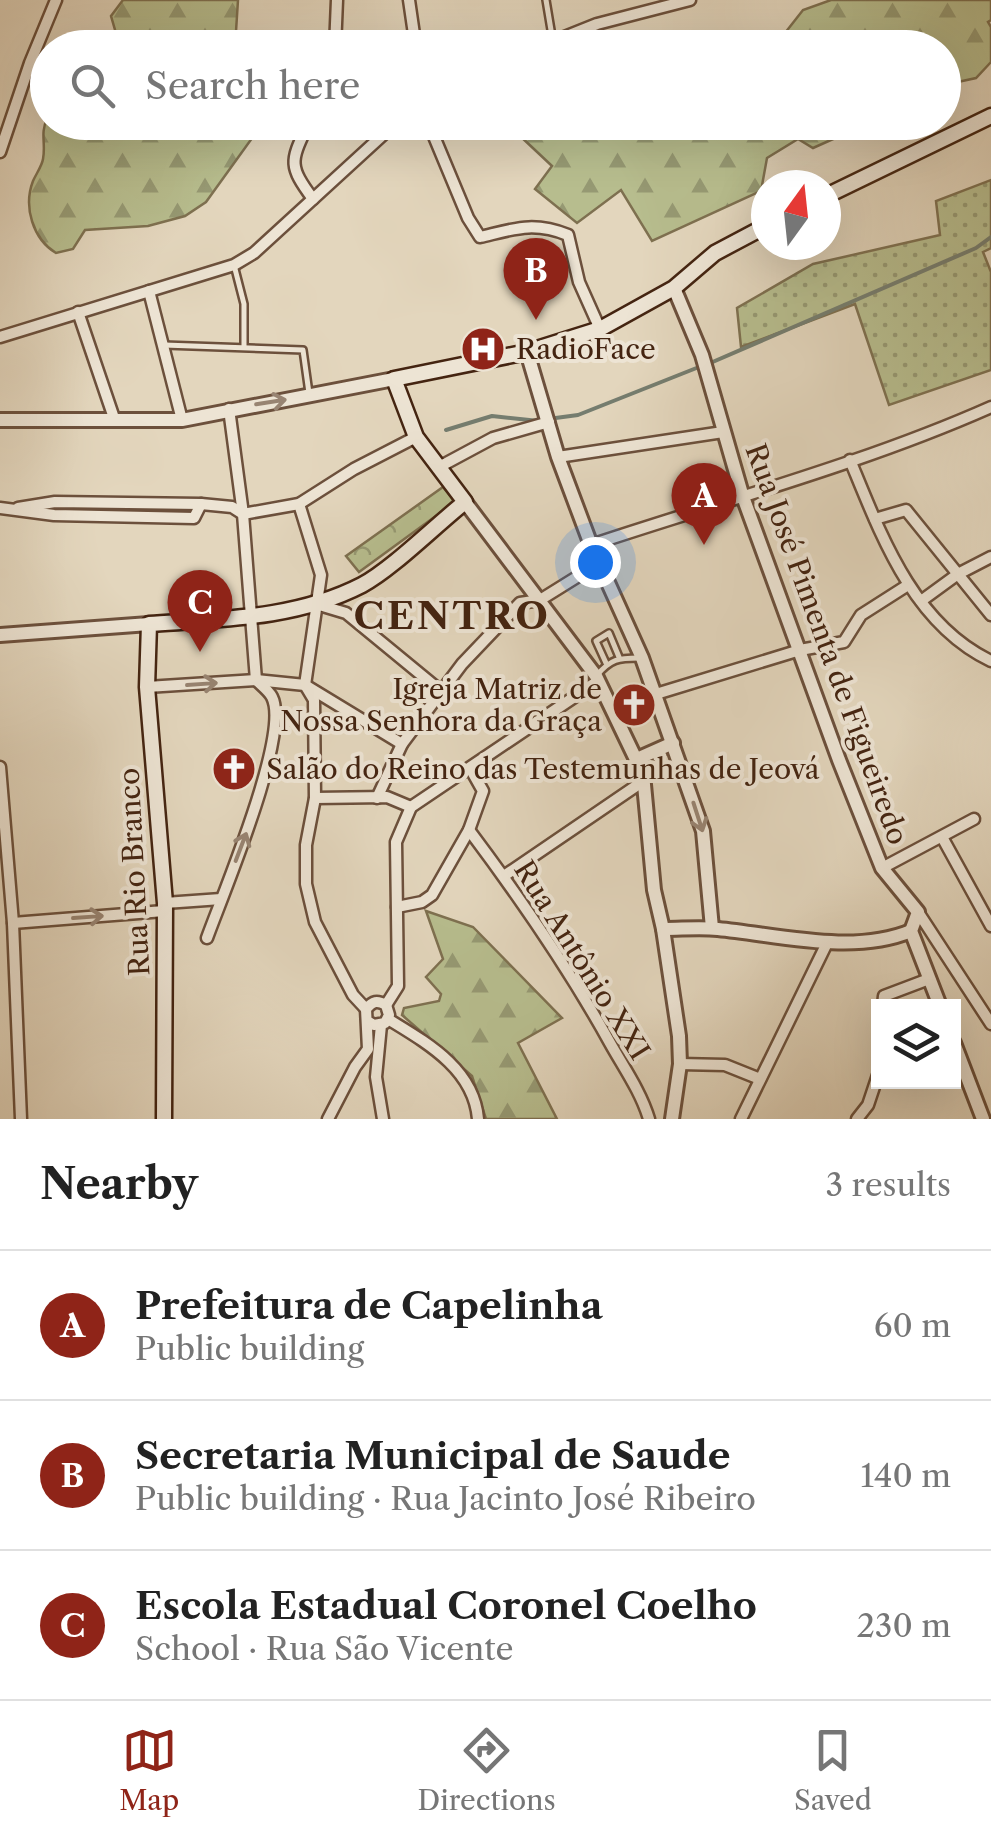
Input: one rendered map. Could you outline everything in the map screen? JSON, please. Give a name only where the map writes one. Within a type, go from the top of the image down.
[{"type":"main road","points":[[961,131],[991,116]]},
{"type":"main road","points":[[841,189],[942,140]]},
{"type":"main road","points":[[149,624],[251,617],[316,604],[365,583],[465,502],[416,438],[394,379],[528,352],[600,329],[674,288],[716,253],[751,234]]},
{"type":"main road","name":"Rua Rio Branco","points":[[149,624],[147,687],[165,907],[164,1119]]},
{"type":"street","points":[[44,30],[56,0]]},
{"type":"street","points":[[336,30],[337,0]]},
{"type":"street","points":[[410,0],[414,30]]},
{"type":"street","points":[[581,30],[653,5],[690,0]]},
{"type":"street","points":[[1,146],[30,63]]},
{"type":"street","points":[[301,140],[292,162],[294,174],[313,199]]},
{"type":"street","points":[[0,337],[234,265],[254,252],[377,140]]},
{"type":"street","points":[[436,140],[480,237],[528,225],[568,235],[579,282],[600,329]]},
{"type":"street","name":"Rua José Pimenta de Figueiredo","points":[[674,288],[707,369],[742,494],[882,868],[918,912]]},
{"type":"street","points":[[149,290],[182,420]]},
{"type":"street","points":[[78,312],[115,422]]},
{"type":"street","points":[[528,352],[558,457],[591,545],[656,694],[703,831],[712,928]]},
{"type":"street","points":[[0,420],[182,420],[394,379]]},
{"type":"street","points":[[591,545],[850,460],[950,425],[991,406]]},
{"type":"street","points":[[207,938],[260,796],[272,745],[274,706],[272,697],[256,680],[243,514],[229,409]]},
{"type":"street","points":[[439,467],[493,438],[547,418]]},
{"type":"street","points":[[558,457],[723,432]]},
{"type":"street","points":[[0,508],[55,502],[201,504],[232,507],[243,514],[299,504],[354,469],[416,438]]},
{"type":"street","points":[[850,460],[908,586],[955,640],[991,661]]},
{"type":"street","points":[[465,502],[597,678],[643,774],[654,890],[664,929],[680,1064],[672,1119]]},
{"type":"street","points":[[134,503],[134,518]]},
{"type":"street","points":[[18,508],[54,514],[194,518],[201,504]]},
{"type":"street","points":[[299,504],[321,574],[305,686],[314,700],[315,798],[306,865],[314,922],[353,995],[379,1022],[424,1040],[465,1078],[473,1090],[478,1119]]},
{"type":"street","points":[[875,519],[906,510],[991,615]]},
{"type":"street","points":[[921,601],[991,556]]},
{"type":"street","points":[[377,798],[402,744],[462,664],[520,603],[540,600],[601,562]]},
{"type":"street","points":[[656,694],[800,650],[844,642],[861,615],[908,586]]},
{"type":"street","points":[[316,604],[346,613],[442,692]]},
{"type":"street","points":[[0,635],[149,624]]},
{"type":"street","points":[[328,1119],[398,986],[396,842],[411,808],[597,678]]},
{"type":"street","points":[[147,687],[256,680],[305,686],[402,744]]},
{"type":"street","points":[[637,759],[673,743]]},
{"type":"street","points":[[0,767],[21,1119]]},
{"type":"street","points":[[398,907],[422,902],[432,895],[469,830],[483,791],[470,768]]},
{"type":"street","points":[[504,876],[642,782]]},
{"type":"street","points":[[315,798],[387,797],[411,808]]},
{"type":"street","points":[[882,868],[974,819]]},
{"type":"street","name":"Rua Antônio XXI","points":[[469,830],[504,876],[601,1026],[649,1119]]},
{"type":"street","points":[[942,837],[991,926]]},
{"type":"street","points":[[12,923],[221,900]]},
{"type":"street","points":[[918,912],[911,931],[937,999]]},
{"type":"street","points":[[918,912],[991,1024]]},
{"type":"street","points":[[664,929],[712,928],[828,941],[891,940],[911,931]]},
{"type":"street","points":[[741,1119],[828,941]]},
{"type":"street","points":[[884,999],[929,979]]},
{"type":"street","points":[[366,1009],[379,1001],[386,1005]]},
{"type":"street","points":[[379,1022],[376,1077],[382,1119]]},
{"type":"street","points":[[961,1061],[983,1119]]},
{"type":"street","points":[[680,1064],[726,1065],[760,1079]]},
{"type":"street","points":[[857,1119],[873,1089]]},
{"type":"lane","points":[[546,0],[550,30]]},
{"type":"lane","points":[[234,265],[244,304],[244,346]]},
{"type":"lane","points":[[162,345],[303,350],[309,396]]},
{"type":"lane","points":[[606,663],[596,642],[608,633],[619,658]]},
{"type":"lane","points":[[597,678],[606,663],[619,658],[642,658]]},
{"type":"green space","points":[[123,0],[238,0],[236,30],[115,30],[111,16]]},
{"type":"green space","points":[[831,0],[991,0],[991,62],[976,78],[961,81],[961,30],[787,30],[803,10]]},
{"type":"green space","points":[[44,140],[251,140],[206,202],[185,216],[148,226],[85,230],[73,249],[56,253],[41,240],[30,212],[30,191],[44,154]]},
{"type":"green space","points":[[524,140],[796,140],[767,158],[765,170],[751,170],[751,196],[652,241],[621,190],[577,223],[535,189],[552,166]]},
{"type":"green space","points":[[800,140],[831,140],[813,148]]},
{"type":"green space","points":[[991,180],[991,248],[983,252],[991,272],[991,370],[889,405],[855,304],[741,347],[737,308],[813,264],[940,235],[936,201]]},
{"type":"green space","points":[[443,487],[455,502],[359,572],[346,556]]},
{"type":"green space","points":[[426,911],[473,927],[562,1018],[518,1043],[557,1119],[486,1119],[472,1076],[402,1015],[404,1008],[439,1001],[441,994],[426,977],[443,959]]},
{"type":"waterway","points":[[708,364],[976,248],[991,237]]},
{"type":"waterway","points":[[548,419],[578,415],[699,367]]},
{"type":"waterway","points":[[446,430],[492,416],[539,421]]},
{"type":"place","name":"Secretaria Municipal de Saude","points":[[536,320]]},
{"type":"place","name":"RadioFace","points":[[483,349]]},
{"type":"place","name":"Prefeitura de Capelinha","points":[[704,545]]},
{"type":"place","name":"Escola Estadual Coronel Coelho","points":[[200,652]]},
{"type":"place","name":"Igreja Matriz de Nossa Senhora da Graça","points":[[634,705]]},
{"type":"place","name":"Salão do Reino das Testemunhas de Jeová","points":[[234,769]]},
{"type":"district","name":"CENTRO","points":[[452,616]]}]
